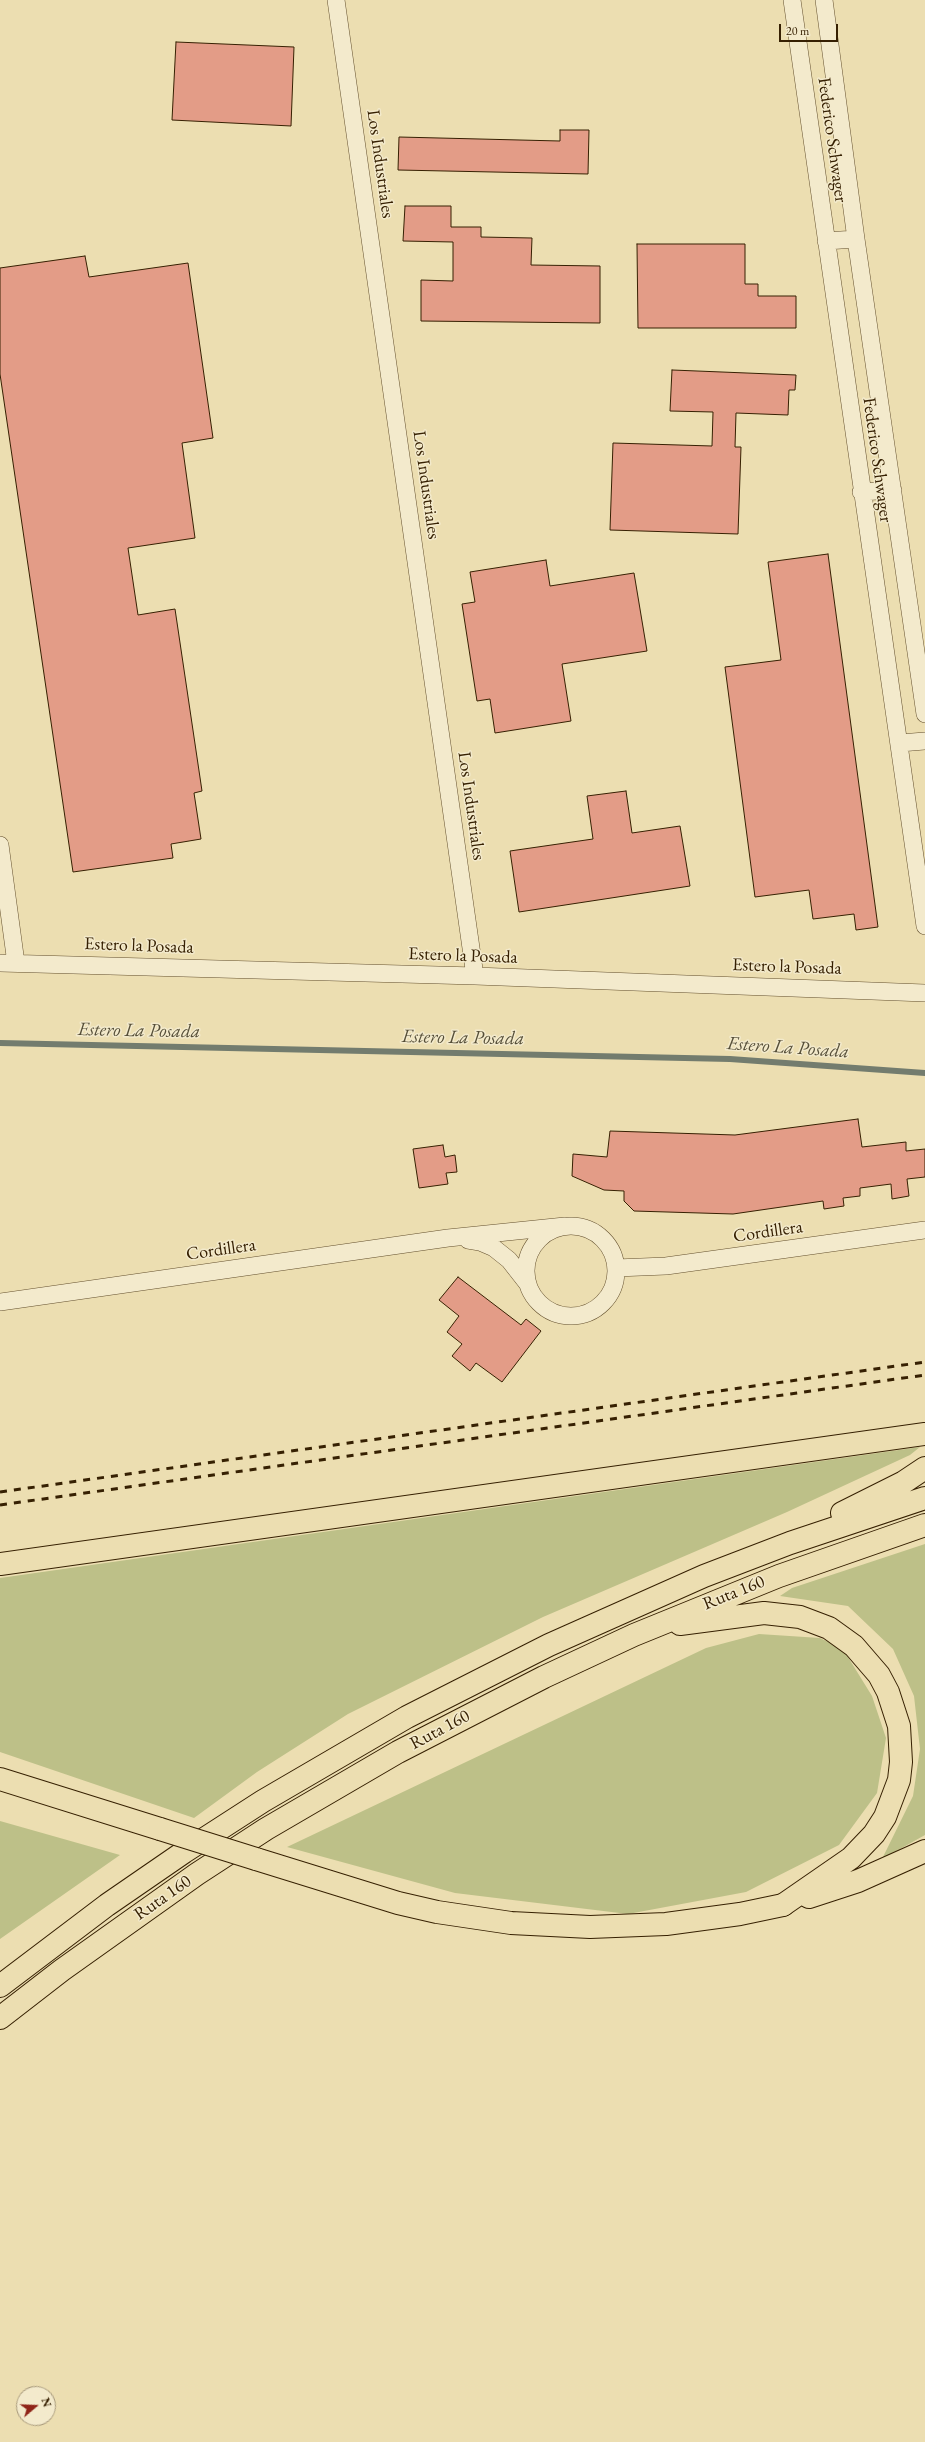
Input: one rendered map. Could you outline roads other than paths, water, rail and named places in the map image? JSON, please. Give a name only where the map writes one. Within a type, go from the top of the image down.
[{"type":"main road","points":[[0,1564],[925,1434]]},
{"type":"main road","points":[[790,1543],[840,1514],[904,1482],[925,1468]]},
{"type":"main road","name":"Ruta 160","points":[[0,1986],[107,1905],[191,1847],[263,1801],[407,1717],[488,1675],[618,1613],[704,1576],[790,1543],[925,1498]]},
{"type":"main road","name":"Ruta 160","points":[[0,2018],[129,1922],[266,1829],[398,1752],[544,1677],[634,1635],[779,1576],[925,1525]]},
{"type":"main road","points":[[634,1635],[675,1625],[764,1613],[800,1617],[829,1628],[854,1646],[879,1675],[888,1692],[899,1726],[901,1762],[895,1792],[885,1817],[874,1834],[851,1858],[783,1905]]},
{"type":"main road","points":[[0,1779],[398,1904],[511,1924],[590,1927],[666,1924],[740,1914],[783,1905],[858,1881],[925,1851]]},
{"type":"main road","points":[[0,1975],[32,1961]]},
{"type":"street","name":"Los Industriales","points":[[336,0],[475,976]]},
{"type":"street","name":"Federico Schwager","points":[[792,0],[861,492],[900,743],[925,926]]},
{"type":"street","name":"Federico Schwager","points":[[824,0],[856,238],[925,714]]},
{"type":"street","points":[[826,241],[856,238]]},
{"type":"street","points":[[861,492],[893,490]]},
{"type":"street","points":[[900,743],[925,741]]},
{"type":"street","points":[[0,845],[8,963]]},
{"type":"street","name":"Estero la Posada","points":[[8,963],[475,976],[925,993]]},
{"type":"street","name":"Cordillera","points":[[527,1283],[526,1267],[530,1252],[538,1240],[551,1230],[565,1226]]},
{"type":"street","name":"Cordillera","points":[[0,1302],[448,1238],[565,1226],[580,1226],[594,1231],[605,1241],[613,1253],[616,1268],[615,1282],[609,1296],[599,1307],[579,1315],[557,1314],[544,1307],[534,1297],[527,1283],[509,1260],[494,1248],[480,1242],[448,1238]]},
{"type":"street","name":"Cordillera","points":[[616,1268],[666,1266],[925,1230]]},
{"type":"waterway","name":"Estero La Posada","points":[[0,1043],[730,1059],[925,1073]]},
{"type":"railway","points":[[0,1492],[925,1362]]},
{"type":"railway","points":[[0,1505],[925,1375]]}]
